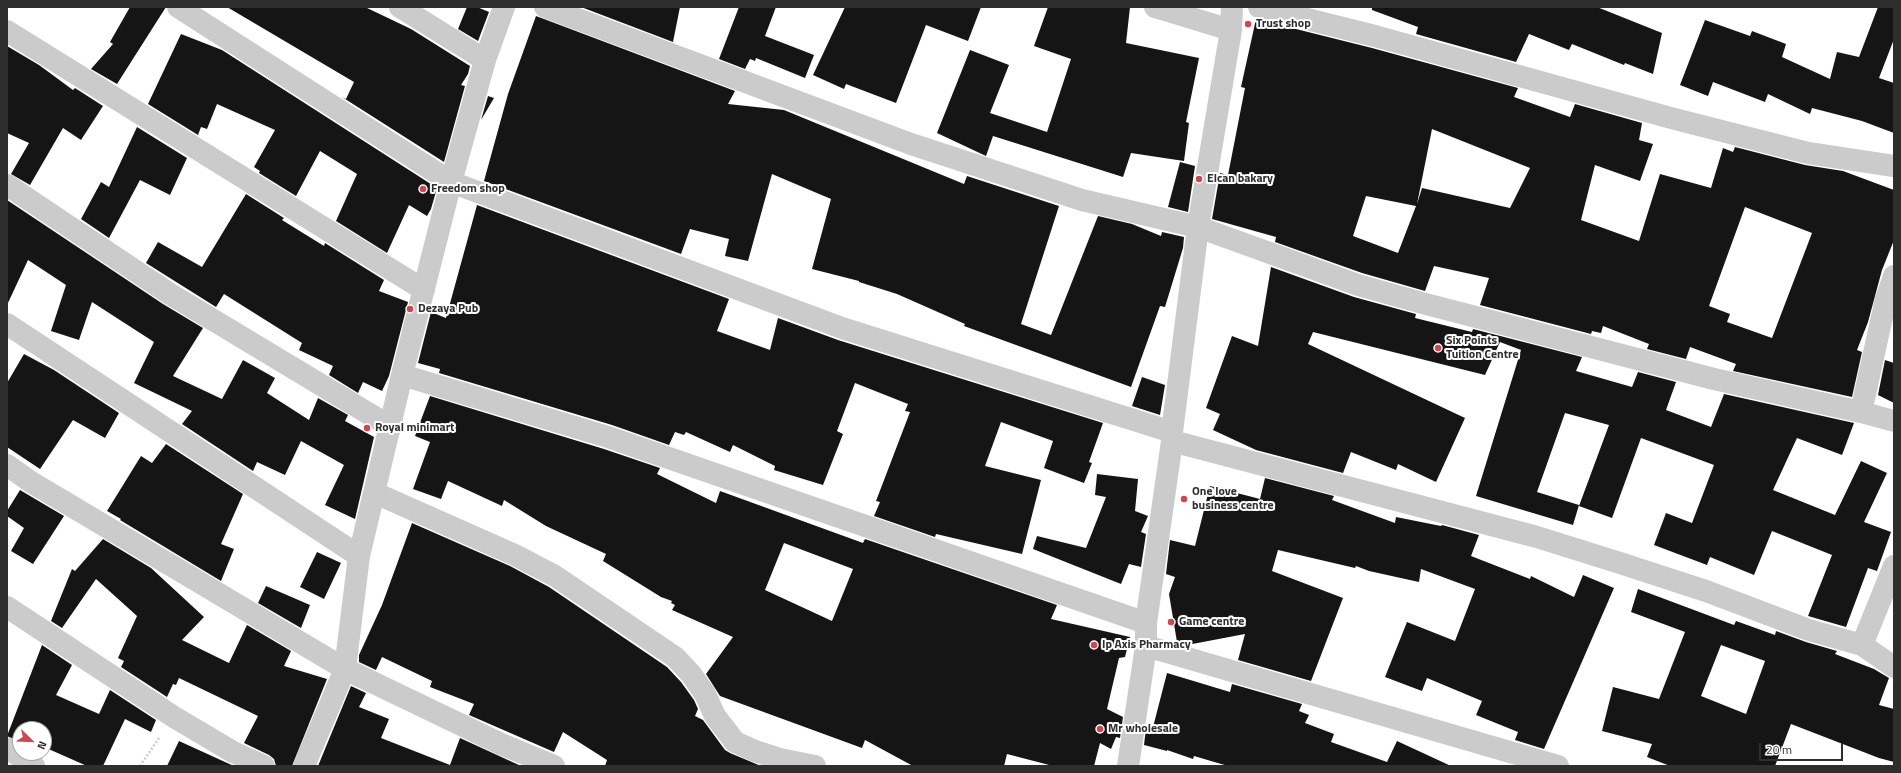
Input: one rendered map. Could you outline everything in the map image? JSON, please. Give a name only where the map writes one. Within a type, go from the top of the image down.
[{"type":"street","points":[[178,7],[451,182],[842,328],[1172,437],[1537,537],[1706,591],[1808,630],[1862,645],[1894,667]]},
{"type":"street","points":[[400,7],[485,60]]},
{"type":"street","points":[[304,766],[345,669],[359,556],[391,427],[402,375],[451,182],[485,60],[504,7]]},
{"type":"street","points":[[545,7],[911,144],[1082,200],[1198,227],[1358,285],[1714,379],[1861,412],[1894,421]]},
{"type":"street","points":[[1155,7],[1231,30]]},
{"type":"street","points":[[1128,766],[1146,646],[1146,623],[1172,437],[1198,227],[1231,30],[1232,7]]},
{"type":"street","points":[[1259,7],[1375,36],[1671,118],[1808,153],[1894,166]]},
{"type":"street","points":[[7,31],[424,290]]},
{"type":"street","points":[[7,185],[170,294],[391,427]]},
{"type":"street","points":[[1861,412],[1886,298],[1894,276]]},
{"type":"street","points":[[7,324],[359,556]]},
{"type":"street","points":[[402,375],[608,437],[1146,623]]},
{"type":"street","points":[[7,465],[31,482],[345,669],[501,744],[554,766]]},
{"type":"street","points":[[375,493],[515,554],[555,576],[675,657],[691,674],[705,694],[715,716],[735,742],[755,751],[774,757],[815,766]]},
{"type":"street","points":[[1862,645],[1894,566]]},
{"type":"street","points":[[7,607],[174,717],[233,752],[264,766]]},
{"type":"street","points":[[1146,646],[1558,766]]},
{"type":"street","points":[[7,748],[34,766]]},
{"type":"path","points":[[140,766],[174,717]]},
{"type":"building","points":[[130,7],[166,7],[117,84],[91,69],[113,44],[110,42]]},
{"type":"building","points":[[227,7],[365,7],[411,29],[470,66],[468,74],[461,85],[465,86],[444,162],[342,97],[346,99],[354,82]]},
{"type":"building","points":[[467,7],[477,7],[489,12],[478,41],[458,29]]},
{"type":"building","points":[[581,7],[680,7],[673,42]]},
{"type":"building","points":[[739,7],[776,7],[765,36],[814,55],[805,78],[756,58],[755,61],[750,59],[745,69],[719,59]]},
{"type":"building","points":[[845,7],[981,7],[968,41],[926,25],[896,103],[846,84],[844,89],[813,75]]},
{"type":"building","points":[[1048,7],[1130,7],[1126,43],[1199,58],[1186,122],[1189,123],[1184,161],[1131,153],[1123,177],[993,136],[986,156],[937,133],[970,50],[1009,65],[990,113],[1047,132],[1071,59],[1034,46]]},
{"type":"building","points":[[1372,7],[1597,7],[1662,33],[1653,74],[1625,63],[1624,65],[1572,44],[1569,50],[1529,34],[1516,62],[1416,34],[1418,27],[1372,10]]},
{"type":"building","points":[[1878,7],[1894,7],[1894,39],[1879,78],[1894,83],[1894,133],[1862,121],[1812,108],[1810,114],[1768,94],[1765,102],[1713,82],[1708,96],[1680,85],[1705,20],[1750,36],[1752,31],[1786,44],[1782,57],[1830,79],[1837,52],[1859,57]]},
{"type":"building","points":[[536,16],[735,91],[728,104],[784,110],[964,184],[967,176],[1059,206],[1021,324],[1051,335],[1098,216],[1132,224],[1161,236],[1162,232],[1184,237],[1183,248],[1165,307],[1160,306],[1131,387],[964,326],[965,324],[897,294],[859,281],[812,269],[831,199],[772,174],[748,261],[725,256],[729,239],[690,229],[681,254],[484,181],[508,94]]},
{"type":"building","points":[[1256,19],[1372,48],[1518,88],[1514,97],[1570,117],[1575,104],[1642,123],[1639,140],[1653,144],[1640,181],[1595,165],[1581,220],[1639,241],[1660,174],[1711,188],[1723,148],[1733,152],[1735,147],[1805,165],[1843,171],[1894,190],[1894,240],[1882,270],[1868,322],[1857,350],[1862,352],[1852,397],[1733,371],[1736,364],[1690,347],[1686,359],[1647,349],[1649,344],[1603,326],[1601,333],[1592,331],[1591,334],[1480,305],[1489,278],[1434,266],[1425,291],[1362,273],[1275,242],[1276,237],[1212,219],[1220,173],[1228,175],[1245,88],[1241,87]],"holes":[[[1432,129],[1530,168],[1510,208],[1422,188],[1417,204]],[[1366,196],[1416,206],[1398,253],[1353,236]],[[1745,207],[1812,233],[1772,338],[1727,322],[1730,314],[1709,306]]]},
{"type":"building","points":[[181,34],[222,50],[437,188],[431,209],[427,216],[409,205],[387,253],[336,221],[357,174],[320,151],[296,196],[259,173],[260,171],[254,167],[275,130],[217,104],[207,129],[201,127],[198,135],[148,104]]},
{"type":"building","points":[[7,46],[39,65],[73,90],[75,88],[103,106],[81,140],[63,128],[30,185],[11,174],[29,143],[7,133]]},
{"type":"building","points":[[488,96],[494,98],[481,120]]},
{"type":"building","points":[[137,127],[187,158],[170,195],[140,180],[109,238],[81,219],[101,182],[109,187]]},
{"type":"building","points":[[1180,162],[1195,166],[1188,212],[1168,207]]},
{"type":"building","points":[[246,194],[284,218],[282,220],[324,246],[325,243],[384,280],[379,291],[408,302],[389,376],[382,391],[363,382],[358,393],[329,375],[333,366],[299,350],[302,343],[224,294],[216,307],[146,263],[158,242],[202,267]]},
{"type":"building","points":[[7,200],[163,304],[203,328],[173,376],[222,399],[243,360],[275,378],[267,393],[309,420],[318,398],[348,415],[345,421],[374,437],[355,519],[325,505],[344,465],[301,441],[285,475],[257,462],[253,471],[182,424],[192,411],[134,383],[154,342],[92,302],[79,340],[51,331],[66,285],[28,260],[7,305]]},
{"type":"building","points":[[477,205],[729,299],[717,331],[770,350],[778,318],[838,340],[1103,423],[1089,462],[1092,463],[1084,483],[1044,468],[1053,441],[1001,422],[985,466],[1041,480],[1022,554],[936,534],[935,537],[874,516],[880,502],[876,501],[910,412],[905,411],[908,404],[855,383],[837,431],[843,434],[823,485],[774,470],[775,466],[733,445],[730,452],[686,432],[684,435],[675,432],[669,445],[612,425],[439,373],[440,369],[418,363],[431,312],[446,318]]},
{"type":"building","points":[[1271,267],[1354,297],[1416,314],[1415,318],[1472,332],[1473,329],[1582,357],[1576,371],[1632,387],[1638,372],[1676,382],[1666,410],[1711,427],[1724,394],[1854,423],[1842,455],[1797,438],[1773,490],[1835,515],[1861,461],[1887,473],[1864,522],[1891,532],[1877,571],[1868,568],[1846,627],[1808,616],[1832,555],[1772,531],[1754,575],[1710,557],[1707,565],[1654,545],[1666,513],[1692,523],[1714,465],[1641,438],[1612,518],[1579,506],[1609,425],[1565,413],[1537,492],[1579,505],[1573,525],[1476,496],[1521,350],[1500,342],[1485,375],[1313,332],[1308,344],[1465,418],[1436,482],[1398,464],[1396,470],[1351,452],[1343,473],[1256,450],[1213,430],[1220,414],[1206,408],[1232,336],[1258,346]]},
{"type":"building","points":[[24,354],[54,370],[119,413],[105,438],[73,420],[40,469],[7,447],[7,383]]},
{"type":"building","points":[[1885,360],[1894,363],[1894,403],[1878,395]]},
{"type":"building","points":[[1142,377],[1165,385],[1160,415],[1132,406]]},
{"type":"building","points":[[430,396],[604,449],[660,468],[657,474],[716,503],[720,491],[863,543],[865,539],[1057,605],[1051,619],[1130,637],[1125,657],[1119,658],[1107,709],[1123,717],[1120,738],[1116,737],[1111,749],[1100,743],[1094,766],[1053,766],[1007,754],[1004,766],[913,766],[865,740],[862,748],[720,696],[706,674],[733,637],[672,610],[675,605],[671,603],[672,601],[661,597],[603,561],[606,554],[546,526],[504,500],[502,506],[448,481],[441,499],[413,489],[430,442],[415,436]],"holes":[[[784,543],[853,569],[832,621],[765,590]]]},
{"type":"building","points":[[166,444],[243,494],[221,544],[234,549],[221,581],[107,511],[141,456],[152,463]]},
{"type":"building","points":[[1097,474],[1138,479],[1135,511],[1148,516],[1141,532],[1146,534],[1141,567],[1129,564],[1121,584],[1033,549],[1037,536],[1086,548],[1106,497],[1095,495]]},
{"type":"building","points":[[1265,478],[1334,496],[1332,500],[1395,523],[1396,517],[1442,525],[1479,535],[1471,556],[1530,579],[1531,576],[1574,597],[1583,575],[1614,588],[1544,749],[1515,740],[1518,732],[1476,715],[1482,701],[1427,678],[1422,691],[1385,677],[1407,622],[1455,641],[1475,589],[1421,569],[1419,582],[1369,571],[1356,566],[1355,568],[1278,550],[1272,571],[1343,598],[1311,681],[1238,660],[1245,634],[1187,645],[1177,642],[1169,594],[1175,577],[1166,574],[1170,540],[1195,546],[1210,486],[1260,499]]},
{"type":"building","points":[[20,490],[64,516],[33,564],[11,551],[24,528],[7,516],[7,511]]},
{"type":"building","points":[[412,523],[510,566],[549,587],[667,667],[681,682],[694,700],[698,709],[695,716],[703,720],[725,750],[761,766],[605,766],[607,760],[563,732],[554,752],[469,715],[474,704],[430,687],[432,681],[382,657],[376,670],[359,662],[359,655],[382,605]]},
{"type":"building","points":[[103,539],[151,568],[204,617],[182,640],[229,663],[247,625],[291,651],[284,666],[327,679],[292,766],[276,766],[274,759],[269,755],[244,743],[258,716],[179,678],[176,685],[173,684],[167,697],[121,667],[124,661],[118,658],[137,616],[96,579],[62,628],[51,621],[72,569],[75,571]]},
{"type":"building","points":[[317,552],[341,563],[324,599],[300,587]]},
{"type":"building","points":[[266,586],[310,605],[301,628],[258,603]]},
{"type":"building","points":[[1638,589],[1734,625],[1736,621],[1775,635],[1776,631],[1837,651],[1835,654],[1874,669],[1889,678],[1879,705],[1894,709],[1894,762],[1879,758],[1791,724],[1775,766],[1670,766],[1647,757],[1652,744],[1602,731],[1613,687],[1659,699],[1685,632],[1631,612]],"holes":[[[1721,645],[1765,661],[1746,714],[1701,696]]]},
{"type":"building","points":[[42,645],[72,665],[56,695],[99,714],[110,690],[156,720],[151,732],[125,719],[103,766],[87,766],[52,751],[52,721],[13,721]]},
{"type":"building","points":[[1167,673],[1230,692],[1232,684],[1302,704],[1299,711],[1309,715],[1305,723],[1334,734],[1331,742],[1387,762],[1397,741],[1451,766],[1228,766],[1194,756],[1193,759],[1167,750],[1144,745],[1146,728],[1152,731]]},
{"type":"building","points":[[351,686],[366,693],[359,707],[389,719],[381,738],[450,765],[460,738],[521,766],[318,766]]},
{"type":"building","points":[[12,723],[12,738],[7,736]]},
{"type":"building","points":[[179,741],[225,762],[234,766],[167,766]]},
{"type":"place","name":"Trust shop","points":[[1248,24]]},
{"type":"place","name":"Elcan bakary","points":[[1199,179]]},
{"type":"place","name":"Freedom shop","points":[[423,189]]},
{"type":"place","name":"Dezaya Pub","points":[[410,309]]},
{"type":"place","name":"Six Points Tuition Centre","points":[[1438,348]]},
{"type":"place","name":"Royal minimart","points":[[367,428]]},
{"type":"place","name":"One love business centre","points":[[1184,499]]},
{"type":"place","name":"Game centre","points":[[1171,622]]},
{"type":"place","name":"Ip Axis Pharmacy","points":[[1094,645]]},
{"type":"place","name":"Mr wholesale","points":[[1100,729]]}]
